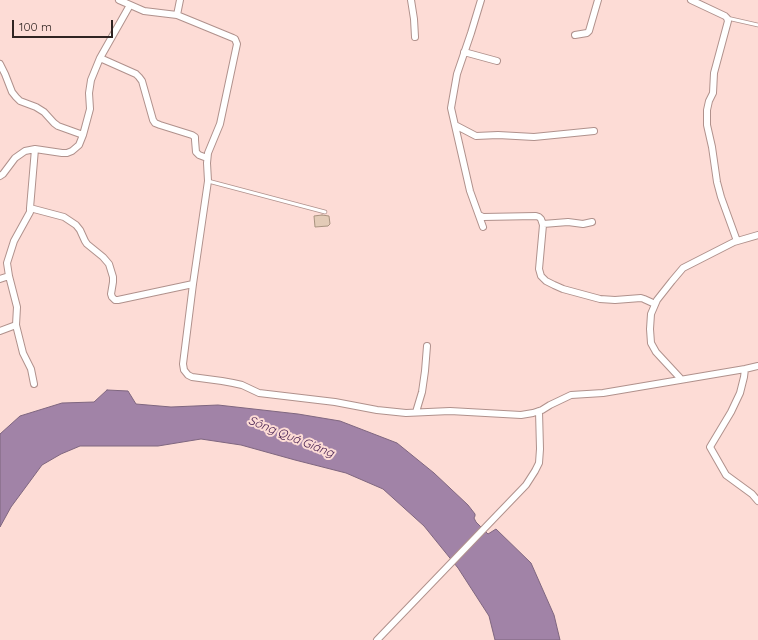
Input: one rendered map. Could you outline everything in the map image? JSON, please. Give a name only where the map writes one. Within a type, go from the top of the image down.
[{"type":"street","points":[[119,0],[144,10],[177,16],[233,38],[237,44],[220,124],[209,148],[207,158],[208,181],[183,364],[184,370],[188,375],[192,377],[242,385],[259,393],[335,402],[377,410],[406,413],[450,411],[521,415],[539,411],[571,396],[603,393],[758,366]]},
{"type":"street","points":[[177,16],[180,0]]},
{"type":"street","points":[[411,0],[415,37]]},
{"type":"street","points":[[481,0],[457,74],[450,108],[470,191],[483,227]]},
{"type":"street","points":[[575,35],[589,31],[598,0]]},
{"type":"street","points":[[691,0],[725,16],[728,21],[714,73],[713,93],[707,110],[707,125],[717,182],[737,241]]},
{"type":"street","points":[[0,176],[15,158],[25,151],[35,149],[67,153],[79,145],[90,109],[91,80],[100,58],[130,4]]},
{"type":"street","points":[[464,52],[497,61]]},
{"type":"street","points":[[100,58],[136,74],[142,81],[155,123],[195,137],[196,152],[198,155],[207,158]]},
{"type":"street","points":[[0,64],[12,92],[20,101],[36,107],[44,112],[58,126],[83,134]]},
{"type":"street","points":[[455,125],[476,136],[498,135],[534,137],[594,131]]},
{"type":"street","points":[[34,384],[31,369],[23,353],[16,325],[17,307],[7,263],[14,242],[30,212],[35,149]]},
{"type":"street","points":[[30,208],[64,217],[76,224],[87,244],[109,264],[113,276],[111,294],[115,300],[193,284]]},
{"type":"street","points":[[479,215],[539,217],[543,224],[539,269],[541,276],[546,281],[563,289],[600,299],[615,300],[641,298],[655,304]]},
{"type":"street","points":[[543,224],[568,222],[583,224],[592,222]]},
{"type":"street","points":[[681,379],[656,352],[651,343],[651,314],[657,300],[684,268],[737,241],[758,235]]},
{"type":"street","points":[[0,279],[9,276]]},
{"type":"street","points":[[0,331],[16,325]]},
{"type":"street","points":[[416,412],[422,392],[427,346]]},
{"type":"street","points":[[745,369],[740,393],[731,412],[710,447],[726,475],[752,494],[758,501]]},
{"type":"street","points":[[377,640],[526,485],[538,463],[540,449],[539,411]]},
{"type":"lane","points":[[727,18],[758,25]]},
{"type":"lane","points":[[208,181],[325,212]]},
{"type":"water","name":"Sông Quá Giáng","points":[[107,390],[128,391],[136,404],[171,407],[218,405],[298,414],[340,421],[397,443],[434,473],[468,505],[475,514],[474,518],[476,522],[488,534],[496,529],[531,563],[554,615],[560,640],[495,640],[489,616],[458,568],[424,526],[383,489],[346,473],[241,445],[201,439],[158,446],[80,446],[61,454],[42,465],[11,507],[0,527],[0,434],[20,416],[62,403],[94,402]]},
{"type":"building","points":[[314,216],[329,216],[330,224],[328,226],[315,227]]}]
